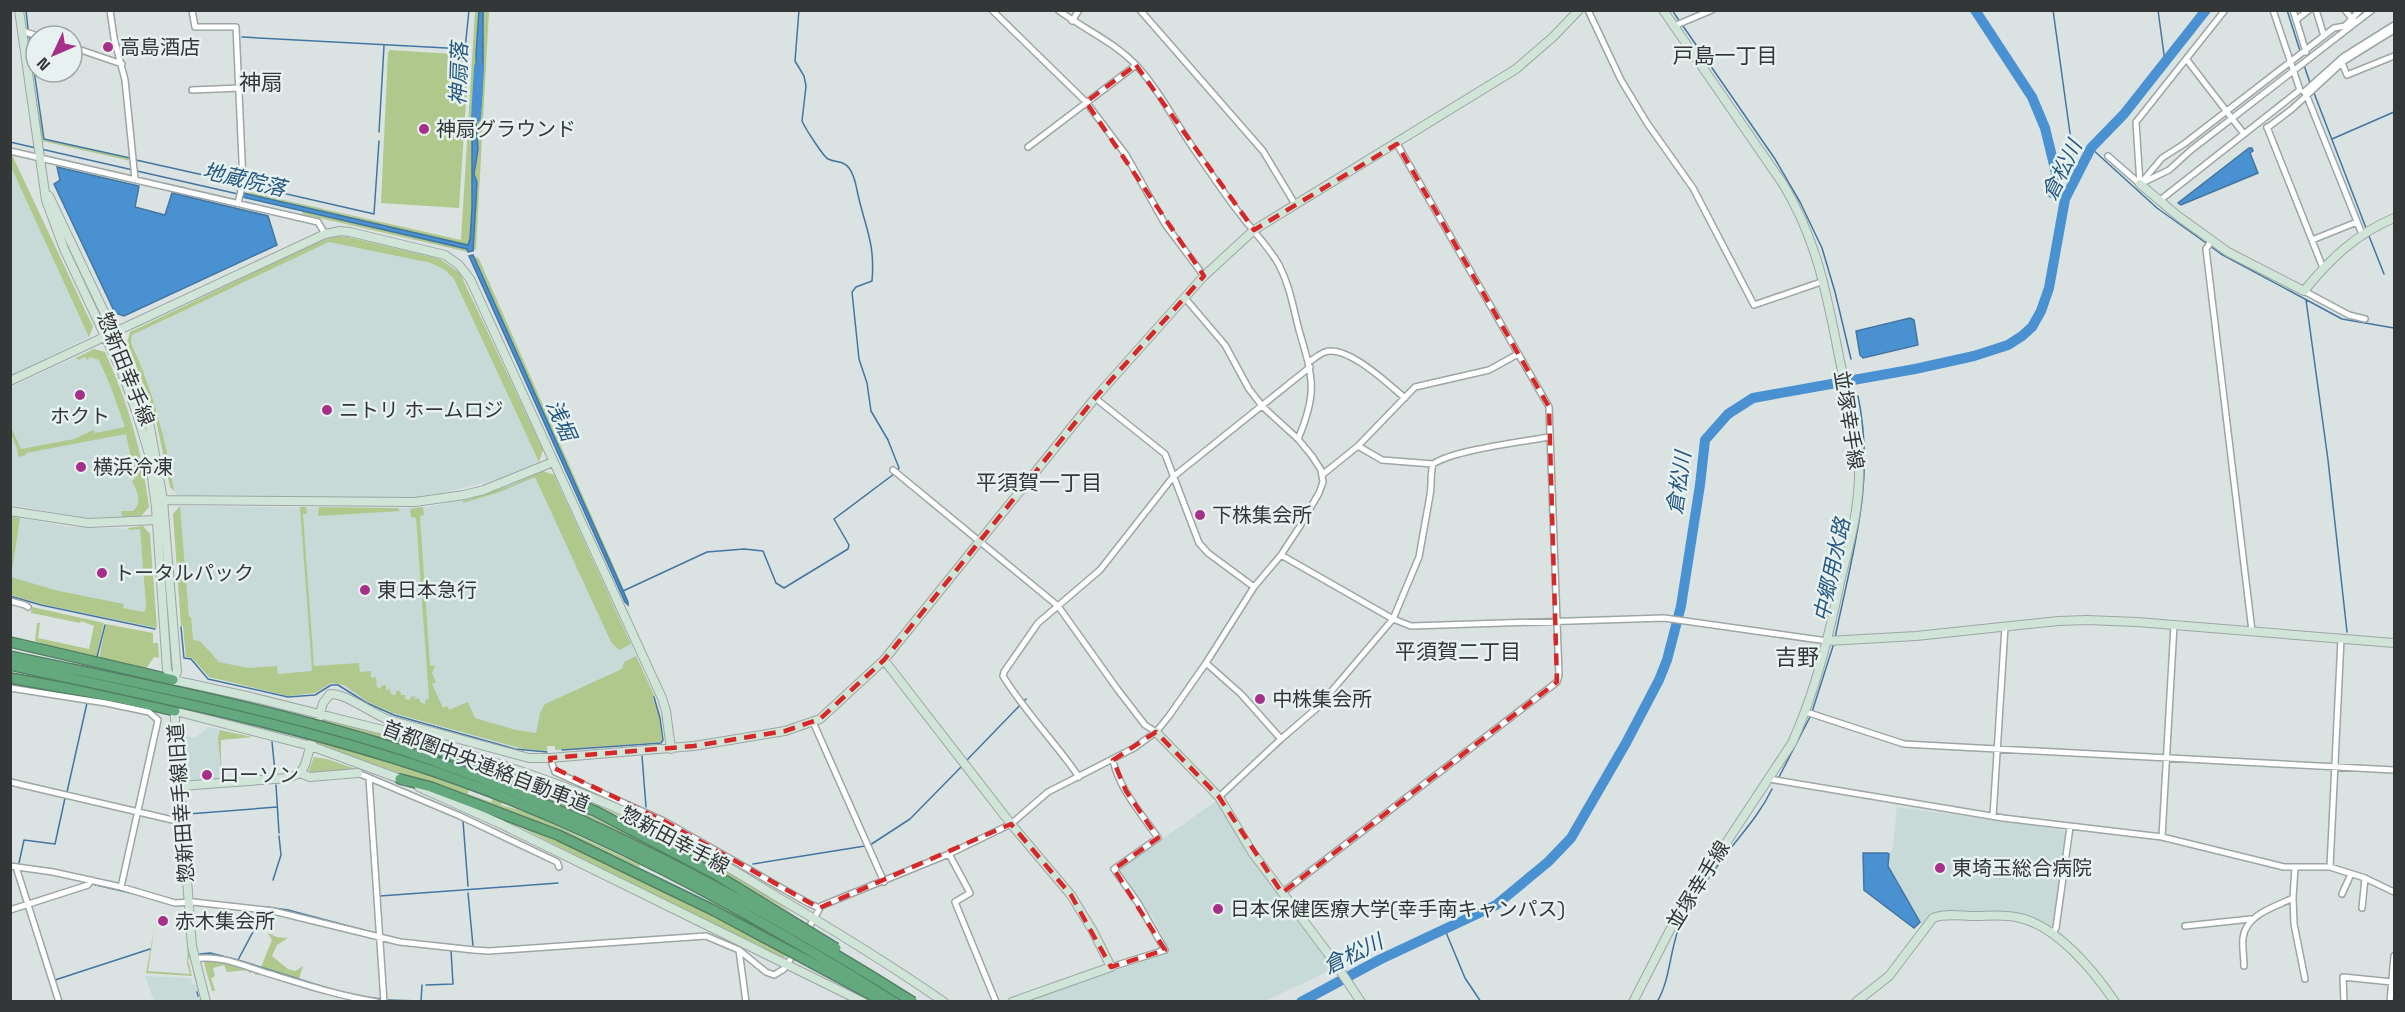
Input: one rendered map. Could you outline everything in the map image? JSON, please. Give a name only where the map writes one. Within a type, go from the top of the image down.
[{"type":"highway","points":[[10,642],[173,680]]},
{"type":"highway","name":"首都圏中央連絡自動車道","points":[[10,656],[163,688],[323,727],[397,749],[503,787],[563,812],[671,863],[825,948],[913,1002]]},
{"type":"highway","name":"首都圏中央連絡自動車道","points":[[10,665],[164,698],[346,743],[499,795],[587,834],[696,888],[810,951],[894,1002]]},
{"type":"highway","points":[[10,678],[116,697],[175,711]]},
{"type":"highway","points":[[393,733],[595,811],[716,874],[922,1002]]},
{"type":"highway","points":[[400,779],[431,787],[558,835],[713,910],[884,1002]]},
{"type":"street","name":"惣新田幸手線","points":[[20,10],[38,152],[47,193],[145,407],[158,460],[164,500],[177,672],[173,680]]},
{"type":"street","points":[[110,10],[114,38],[122,64],[135,179]]},
{"type":"street","points":[[192,10],[195,27],[236,27],[242,189],[238,203]]},
{"type":"street","points":[[992,10],[1086,102],[1126,155],[1165,224],[1204,276]]},
{"type":"street","points":[[1058,10],[1114,46],[1136,65],[1227,196],[1278,263],[1289,287],[1309,365],[1313,391],[1309,413],[1298,439]]},
{"type":"street","points":[[1072,21],[1079,10]]},
{"type":"street","points":[[1140,10],[1263,151],[1295,204]]},
{"type":"street","points":[[180,786],[288,778],[300,772],[305,765],[325,697],[330,694],[339,694],[389,720],[516,756],[550,758],[671,749],[784,731],[813,722],[839,702],[884,660],[1095,398],[1204,276],[1254,230],[1516,69],[1554,37],[1579,10]]},
{"type":"street","points":[[1588,10],[1621,80],[1647,123],[1693,188],[1754,304],[1824,281]]},
{"type":"street","name":"並塚幸手線","points":[[1633,1002],[1674,922],[1792,743],[1806,712],[1827,642],[1855,520],[1859,466],[1829,300],[1811,239],[1790,194],[1679,23],[1663,10]]},
{"type":"street","points":[[1679,23],[1712,10]]},
{"type":"street","points":[[2140,184],[2136,122],[2225,10]]},
{"type":"street","points":[[2273,10],[2293,72],[2304,92],[2362,234]]},
{"type":"street","points":[[2293,10],[2309,59]]},
{"type":"street","points":[[2296,20],[2309,10]]},
{"type":"street","points":[[2316,10],[2324,36]]},
{"type":"street","points":[[2345,10],[2356,23]]},
{"type":"street","points":[[2140,184],[2162,158],[2334,28],[2345,26],[2360,10]]},
{"type":"street","points":[[2140,184],[2169,170],[2232,118],[2340,37],[2372,10]]},
{"type":"street","points":[[2267,128],[2343,57],[2394,25]]},
{"type":"street","points":[[2334,28],[2340,37]]},
{"type":"street","points":[[2159,201],[2244,134],[2342,63],[2394,30]]},
{"type":"street","points":[[84,51],[122,64]]},
{"type":"street","points":[[2342,63],[2347,75],[2394,56]]},
{"type":"street","points":[[2187,60],[2244,134]]},
{"type":"street","points":[[1028,147],[1136,65]]},
{"type":"street","points":[[192,90],[240,88]]},
{"type":"street","points":[[2264,120],[2323,268]]},
{"type":"street","points":[[1282,893],[1557,682],[1559,675],[1549,407],[1397,144]]},
{"type":"street","points":[[10,151],[38,152],[135,179],[318,222],[325,234]]},
{"type":"street","points":[[2108,156],[2159,201],[2228,252],[2349,315],[2365,319]]},
{"type":"street","points":[[2304,291],[2323,268],[2347,245],[2362,234],[2394,218]]},
{"type":"street","points":[[2312,240],[2357,222]]},
{"type":"street","points":[[10,381],[325,234],[350,232],[445,255],[459,265],[470,279],[662,698],[671,749]]},
{"type":"street","points":[[2212,240],[2206,249],[2252,632]]},
{"type":"street","points":[[59,1002],[13,867],[91,880],[175,903],[241,907],[291,914],[400,942],[489,951],[706,936],[739,950],[770,974],[778,974],[788,964],[819,908],[949,854],[1011,824],[1048,792],[1113,760],[1156,732],[1206,663],[1254,587],[1281,555],[1319,493],[1323,482],[1322,474],[1312,456],[1298,439],[1263,407],[1249,388],[1225,345],[1185,298]]},
{"type":"street","name":"惣新田幸手線","points":[[110,334],[152,467],[158,520],[167,670],[173,680],[175,711]]},
{"type":"street","points":[[1079,777],[1055,743],[1017,698],[1003,676],[1038,623],[1100,570],[1173,477],[1263,407],[1325,351],[1333,351],[1354,358],[1405,398]]},
{"type":"street","points":[[1322,474],[1358,446],[1415,387],[1489,370],[1518,354]]},
{"type":"street","points":[[1095,398],[1165,454],[1198,543],[1254,587]]},
{"type":"street","points":[[1358,446],[1382,460],[1433,464],[1440,459],[1549,437]]},
{"type":"street","points":[[164,500],[415,502],[484,490],[553,462]]},
{"type":"street","points":[[1219,797],[1318,707],[1394,619],[1419,557],[1432,485],[1430,477],[1433,464]]},
{"type":"street","points":[[893,470],[1058,606],[1145,725],[1156,732],[1219,797],[1252,852],[1340,970],[1361,1002]]},
{"type":"street","points":[[10,511],[88,523],[158,520]]},
{"type":"street","points":[[1281,555],[1394,619],[1411,626],[1664,618],[1827,642],[2087,620],[2394,643]]},
{"type":"street","points":[[10,601],[25,604],[28,607]]},
{"type":"street","points":[[2162,837],[2174,625]]},
{"type":"street","points":[[1993,816],[2005,627]]},
{"type":"street","points":[[2330,867],[2341,639]]},
{"type":"street","points":[[884,660],[1011,824],[1071,896],[1093,931],[1111,968]]},
{"type":"street","points":[[1206,663],[1241,694],[1281,739]]},
{"type":"street","name":"惣新田幸手線","points":[[173,680],[320,714],[503,765],[625,812],[705,854],[814,918],[944,1002]]},
{"type":"street","points":[[10,688],[106,703],[153,714],[158,725],[121,887]]},
{"type":"street","points":[[232,693],[219,699],[215,706],[216,712],[247,728]]},
{"type":"street","points":[[175,711],[310,746],[400,779],[503,825],[863,1002]]},
{"type":"street","name":"惣新田幸手線旧道","points":[[175,711],[194,959],[206,1002]]},
{"type":"street","points":[[1806,712],[1904,744],[2394,771]]},
{"type":"street","points":[[813,722],[884,882]]},
{"type":"street","points":[[550,758],[555,772],[664,821],[819,908]]},
{"type":"street","points":[[1012,1002],[1165,950],[1138,903],[1114,869],[1158,838],[1126,791],[1116,773],[1113,760]]},
{"type":"street","points":[[300,772],[310,777],[358,773],[480,825],[557,862],[559,867]]},
{"type":"street","points":[[369,778],[384,1002]]},
{"type":"street","points":[[1769,779],[1993,816],[2162,837],[2213,851],[2295,867],[2330,867],[2365,878],[2394,892]]},
{"type":"street","points":[[10,782],[177,821],[182,820]]},
{"type":"street","points":[[2052,934],[2056,928],[2070,827]]},
{"type":"street","points":[[949,854],[970,893],[955,902],[996,1002]]},
{"type":"street","points":[[2295,867],[2294,924],[2306,979]]},
{"type":"street","points":[[2342,894],[2351,874]]},
{"type":"street","points":[[2362,908],[2365,878]]},
{"type":"street","points":[[10,910],[88,885],[91,880]]},
{"type":"street","points":[[2185,926],[2251,919],[2293,898]]},
{"type":"street","points":[[1856,1002],[1889,976],[1933,918],[2018,917],[2041,926],[2052,934],[2094,972],[2115,1002]]},
{"type":"street","points":[[2244,966],[2243,938],[2251,919]]},
{"type":"street","points":[[739,950],[746,1002]]},
{"type":"street","points":[[2390,1002],[2394,956]]},
{"type":"street","points":[[194,959],[207,957],[228,960],[341,996],[377,1002]]},
{"type":"street","points":[[2343,1002],[2343,977],[2392,982]]},
{"type":"highlighted area","points":[[1136,65],[1254,230],[1397,144],[1549,407],[1557,682],[1282,893],[1219,797],[1156,732],[1113,760],[1126,791],[1158,838],[1114,869],[1165,950],[1111,967],[1071,895],[1011,824],[819,908],[664,821],[552,767],[550,758],[694,746],[785,731],[820,719],[884,660],[1095,398],[1204,276],[1086,102]]},
{"type":"shaded area","points":[[12,155],[93,327],[89,337],[11,376]]},
{"type":"shaded area","points":[[329,242],[431,263],[445,270],[454,279],[539,462],[492,481],[430,496],[391,498],[178,495],[174,491],[160,421],[131,342],[132,335]]},
{"type":"shaded area","points":[[94,349],[105,352],[125,400],[139,446],[149,507],[141,516],[90,518],[11,505],[11,387]]},
{"type":"shaded area","points":[[543,471],[554,475],[642,668],[546,728],[547,751],[516,748],[393,713],[368,702],[339,684],[331,683],[315,693],[288,696],[209,677],[192,658],[186,657],[183,626],[181,626],[173,514],[180,506],[428,507],[481,496]]},
{"type":"shaded area","points":[[10,516],[72,527],[140,529],[146,608],[144,612],[123,608],[124,604],[55,590],[11,578]]},
{"type":"shaded area","points":[[208,727],[223,730],[224,740],[220,740],[223,779],[185,783],[182,735],[195,738]]},
{"type":"shaded area","name":"日本保健医療大学(幸手南キャンパス)","points":[[1216,801],[1249,854],[1335,968],[1265,1001],[1037,1002],[1036,998],[1170,952],[1155,921],[1119,870]]},
{"type":"shaded area","points":[[1897,807],[2062,830],[2065,834],[2053,926],[2049,927],[2030,916],[2001,912],[1939,912],[1922,924],[1888,866],[1887,853],[1892,852]]},
{"type":"shaded area","points":[[145,976],[191,978],[193,985],[198,984],[200,991],[195,992],[196,996],[201,995],[203,1001],[154,1001]]},
{"type":"green space","points":[[475,11],[479,11],[476,55],[477,101],[473,114],[472,208],[468,245],[243,193],[249,192],[461,240]]},
{"type":"green space","points":[[483,11],[489,11],[476,249],[473,251],[477,182],[474,174],[478,145],[476,119],[481,105]]},
{"type":"green space","name":"神扇グラウンド","points":[[390,50],[469,55],[459,208],[381,203],[388,52]]},
{"type":"green space","points":[[35,91],[44,139],[131,159],[131,161],[42,141]]},
{"type":"green space","points":[[12,155],[93,327],[89,337],[11,167]]},
{"type":"green space","points":[[303,211],[468,249],[468,252],[302,214]]},
{"type":"green space","points":[[337,236],[440,259],[460,273],[543,450],[539,462],[454,279],[445,270],[431,263],[329,242],[132,335],[131,343],[146,379],[163,434],[174,491],[170,487],[154,411],[127,343],[130,332],[320,241]]},
{"type":"green space","points":[[473,255],[479,259],[625,592],[628,605]]},
{"type":"green space","points":[[94,349],[105,352],[121,390],[133,428],[149,507],[141,516],[122,517],[121,511],[133,511],[138,504],[137,493],[132,481],[135,479],[126,434],[26,453],[18,457],[11,427],[21,449],[74,439],[93,430],[95,433],[125,427],[99,360],[90,357],[87,360],[85,357],[78,360],[76,358]]},
{"type":"green space","points":[[543,471],[554,475],[631,644],[619,650],[611,642],[535,477],[500,492],[463,503],[463,501],[512,485]]},
{"type":"green space","points":[[180,506],[193,640],[200,641],[219,662],[248,668],[277,666],[278,674],[312,671],[300,507],[306,507],[307,514],[303,514],[314,666],[359,663],[360,672],[371,671],[371,678],[376,677],[377,687],[381,689],[381,686],[386,685],[386,690],[390,689],[391,694],[396,695],[396,691],[400,691],[401,695],[405,695],[405,699],[410,700],[410,697],[415,696],[415,699],[419,698],[420,702],[425,704],[425,700],[429,699],[416,518],[411,517],[410,509],[423,507],[424,515],[420,516],[430,665],[435,666],[432,673],[436,682],[432,684],[443,708],[447,706],[449,710],[468,702],[475,718],[516,730],[536,733],[540,713],[545,704],[622,669],[624,662],[636,656],[655,697],[653,698],[659,714],[662,740],[660,742],[555,750],[555,746],[547,746],[547,751],[524,749],[393,713],[368,702],[344,685],[331,683],[315,693],[288,696],[209,677],[192,658],[186,657],[183,626],[181,626],[173,514]]},
{"type":"green space","points":[[319,507],[398,508],[400,511],[318,516]]},
{"type":"green space","points":[[11,516],[20,518],[11,577]]},
{"type":"green space","points":[[143,526],[150,534],[157,628],[41,604],[11,595],[11,577],[55,590],[124,604],[123,608],[144,612],[146,607],[140,529],[129,530],[128,528]]},
{"type":"green space","points":[[32,607],[104,623],[96,658],[55,649],[35,641],[37,623],[40,623],[38,638],[89,649],[94,626],[81,621],[80,623],[31,613]]},
{"type":"green space","points":[[106,624],[153,633],[153,643],[158,643],[159,658],[154,657],[146,669],[99,658]]},
{"type":"green space","points":[[324,719],[402,739],[566,804],[652,846],[651,849],[580,815],[484,775],[321,721]]},
{"type":"green space","points":[[220,730],[253,737],[221,740],[221,770],[218,738]]},
{"type":"green space","points":[[316,740],[389,761],[469,789],[468,794],[491,802],[493,799],[502,802],[501,805],[529,813],[640,865],[639,867],[520,816],[317,744]]},
{"type":"green space","points":[[314,757],[359,770],[311,773],[309,770]]},
{"type":"green space","points":[[518,774],[578,797],[666,838],[751,885],[801,918],[655,833],[595,805],[517,776]]},
{"type":"green space","points":[[508,821],[560,840],[633,878],[658,886],[789,954],[782,957],[655,896]]},
{"type":"green space","points":[[155,925],[148,971],[190,974],[187,964],[188,935],[198,984],[196,984],[190,957],[188,960],[192,976],[146,973]]},
{"type":"green space","points":[[268,933],[288,938],[277,945],[272,956],[288,969],[295,971],[303,966],[299,979],[261,967],[272,940]]},
{"type":"green space","points":[[207,960],[230,963],[262,974],[255,975],[254,972],[249,973],[248,970],[227,972],[224,965],[213,968],[215,976],[211,978],[215,990],[219,990],[212,991],[204,963]]},
{"type":"water","points":[[479,11],[483,11],[483,66],[481,105],[476,119],[478,149],[474,174],[477,182],[473,251],[468,252],[467,249],[242,197],[243,193],[468,245],[472,208],[472,135],[473,114],[477,101],[476,55]]},
{"type":"water","points":[[2252,148],[2253,151],[2250,153],[2258,173],[2181,205],[2178,203]]},
{"type":"water","points":[[57,167],[139,186],[135,207],[165,215],[172,193],[268,216],[277,245],[124,316],[115,313],[54,184],[60,180]]},
{"type":"water","points":[[473,255],[628,602],[628,605],[469,256]]},
{"type":"water","points":[[1910,318],[1914,320],[1918,345],[1863,358],[1860,355],[1856,331]]},
{"type":"water","points":[[1863,853],[1889,854],[1888,866],[1920,922],[1914,928],[1864,890]]},
{"type":"waterway","points":[[26,10],[27,24]]},
{"type":"waterway","points":[[242,37],[465,49],[469,10]]},
{"type":"waterway","points":[[623,591],[707,552],[744,549],[763,551],[776,583],[784,588],[848,549],[849,545],[834,519],[899,468],[888,440],[871,411],[867,383],[859,359],[852,292],[856,287],[872,281],[872,258],[870,239],[854,179],[847,165],[826,157],[802,121],[806,86],[804,76],[795,61],[799,10]]},
{"type":"waterway","name":"中郷用水路","points":[[1672,10],[1680,22]]},
{"type":"waterway","points":[[1975,10],[2032,97],[2045,128],[2056,173],[2052,193]]},
{"type":"waterway","points":[[2053,10],[2076,177]]},
{"type":"waterway","points":[[2158,10],[2165,62]]},
{"type":"waterway","name":"倉松川","points":[[1301,1002],[1379,960],[1496,905],[1548,862],[1571,838],[1626,743],[1667,660],[1681,606],[1705,440],[1728,414],[1753,398],[1974,356],[2008,345],[2022,336],[2032,327],[2041,311],[2049,288],[2065,199],[2091,148],[2124,114],[2206,10]]},
{"type":"waterway","points":[[2287,10],[2300,51]]},
{"type":"waterway","name":"中郷用水路","points":[[1683,26],[1775,159],[1800,202],[1822,248],[1851,359]]},
{"type":"waterway","points":[[379,132],[384,46]]},
{"type":"waterway","points":[[2304,65],[2310,83]]},
{"type":"waterway","name":"神扇落","points":[[476,118],[479,67]]},
{"type":"waterway","points":[[36,84],[44,139],[130,158]]},
{"type":"waterway","points":[[2314,93],[2366,228]]},
{"type":"waterway","points":[[2332,139],[2394,112]]},
{"type":"waterway","points":[[247,185],[374,214],[379,141]]},
{"type":"waterway","name":"地蔵院落","points":[[10,142],[36,148]]},
{"type":"waterway","points":[[2091,148],[2157,208],[2206,243]]},
{"type":"waterway","name":"地蔵院落","points":[[41,149],[133,170]]},
{"type":"waterway","points":[[136,160],[239,183]]},
{"type":"waterway","name":"地蔵院落","points":[[137,171],[238,194]]},
{"type":"waterway","points":[[2369,236],[2384,274]]},
{"type":"waterway","points":[[2210,246],[2342,319],[2394,328]]},
{"type":"waterway","points":[[2306,300],[2328,460],[2347,632]]},
{"type":"waterway","name":"中郷用水路","points":[[1835,638],[1860,518],[1863,488],[1863,428],[1858,396]]},
{"type":"waterway","points":[[10,596],[41,605],[155,629]]},
{"type":"waterway","points":[[97,657],[105,625]]},
{"type":"waterway","points":[[181,627],[184,658],[191,659],[208,679],[288,697],[315,695],[331,685],[338,685],[367,703],[394,715],[515,749],[547,752]]},
{"type":"waterway","name":"中郷用水路","points":[[1812,712],[1834,643]]},
{"type":"waterway","points":[[562,750],[661,743],[663,740],[660,718],[654,697]]},
{"type":"waterway","points":[[966,761],[1026,699]]},
{"type":"waterway","points":[[67,792],[87,703]]},
{"type":"waterway","name":"中郷用水路","points":[[1779,777],[1810,717]]},
{"type":"waterway","points":[[272,742],[275,772]]},
{"type":"waterway","points":[[642,756],[646,807]]},
{"type":"waterway","points":[[870,845],[910,819],[961,767]]},
{"type":"waterway","points":[[276,785],[279,833]]},
{"type":"waterway","name":"中郷用水路","points":[[1657,1002],[1662,992],[1678,928],[1683,918],[1712,874],[1760,810],[1772,789]]},
{"type":"waterway","points":[[19,863],[24,840],[55,844],[65,798]]},
{"type":"waterway","points":[[188,814],[277,807]]},
{"type":"waterway","points":[[463,821],[468,886]]},
{"type":"waterway","points":[[273,880],[281,855],[279,836]]},
{"type":"waterway","points":[[753,864],[865,846]]},
{"type":"waterway","points":[[29,901],[86,883]]},
{"type":"waterway","points":[[380,896],[558,883]]},
{"type":"waterway","points":[[92,884],[135,894]]},
{"type":"waterway","points":[[468,893],[473,946]]},
{"type":"waterway","points":[[10,907],[24,903]]},
{"type":"waterway","points":[[266,907],[288,910],[375,933],[377,931]]},
{"type":"waterway","points":[[200,954],[210,953],[238,960],[263,913]]},
{"type":"waterway","points":[[1445,930],[1465,978],[1481,1002]]},
{"type":"waterway","points":[[55,980],[150,949]]},
{"type":"waterway","points":[[426,985],[453,984],[451,950]]},
{"type":"waterway","points":[[238,960],[337,991]]},
{"type":"waterway","points":[[387,1000],[421,1001],[422,985]]},
{"type":"waterway","points":[[197,992],[198,996]]},
{"type":"waterway","points":[[353,995],[381,999]]},
{"type":"place","name":"高島酒店","points":[[108,47]]},
{"type":"place","name":"神扇グラウンド","points":[[424,129]]},
{"type":"place","name":"ホクト","points":[[80,395]]},
{"type":"place","name":"ニトリ ホームロジ","points":[[327,410]]},
{"type":"place","name":"横浜冷凍","points":[[81,467]]},
{"type":"place","name":"下株集会所","points":[[1200,515]]},
{"type":"place","name":"トータルパック","points":[[102,573]]},
{"type":"place","name":"東日本急行","points":[[365,590]]},
{"type":"place","name":"中株集会所","points":[[1260,699]]},
{"type":"place","name":"ローソン","points":[[207,775]]},
{"type":"place","name":"東埼玉総合病院","points":[[1940,868]]},
{"type":"place","name":"日本保健医療大学(幸手南キャンパス)","points":[[1218,909]]},
{"type":"place","name":"赤木集会所","points":[[163,921]]},
{"type":"district","name":"戸島一丁目","points":[[1725,56]]},
{"type":"district","name":"神扇","points":[[261,82]]},
{"type":"district","name":"平須賀一丁目","points":[[1039,483]]},
{"type":"district","name":"平須賀二丁目","points":[[1458,652]]},
{"type":"district","name":"吉野","points":[[1797,657]]},
{"type":"water label","name":"浅堀","points":[[561,420]]}]
